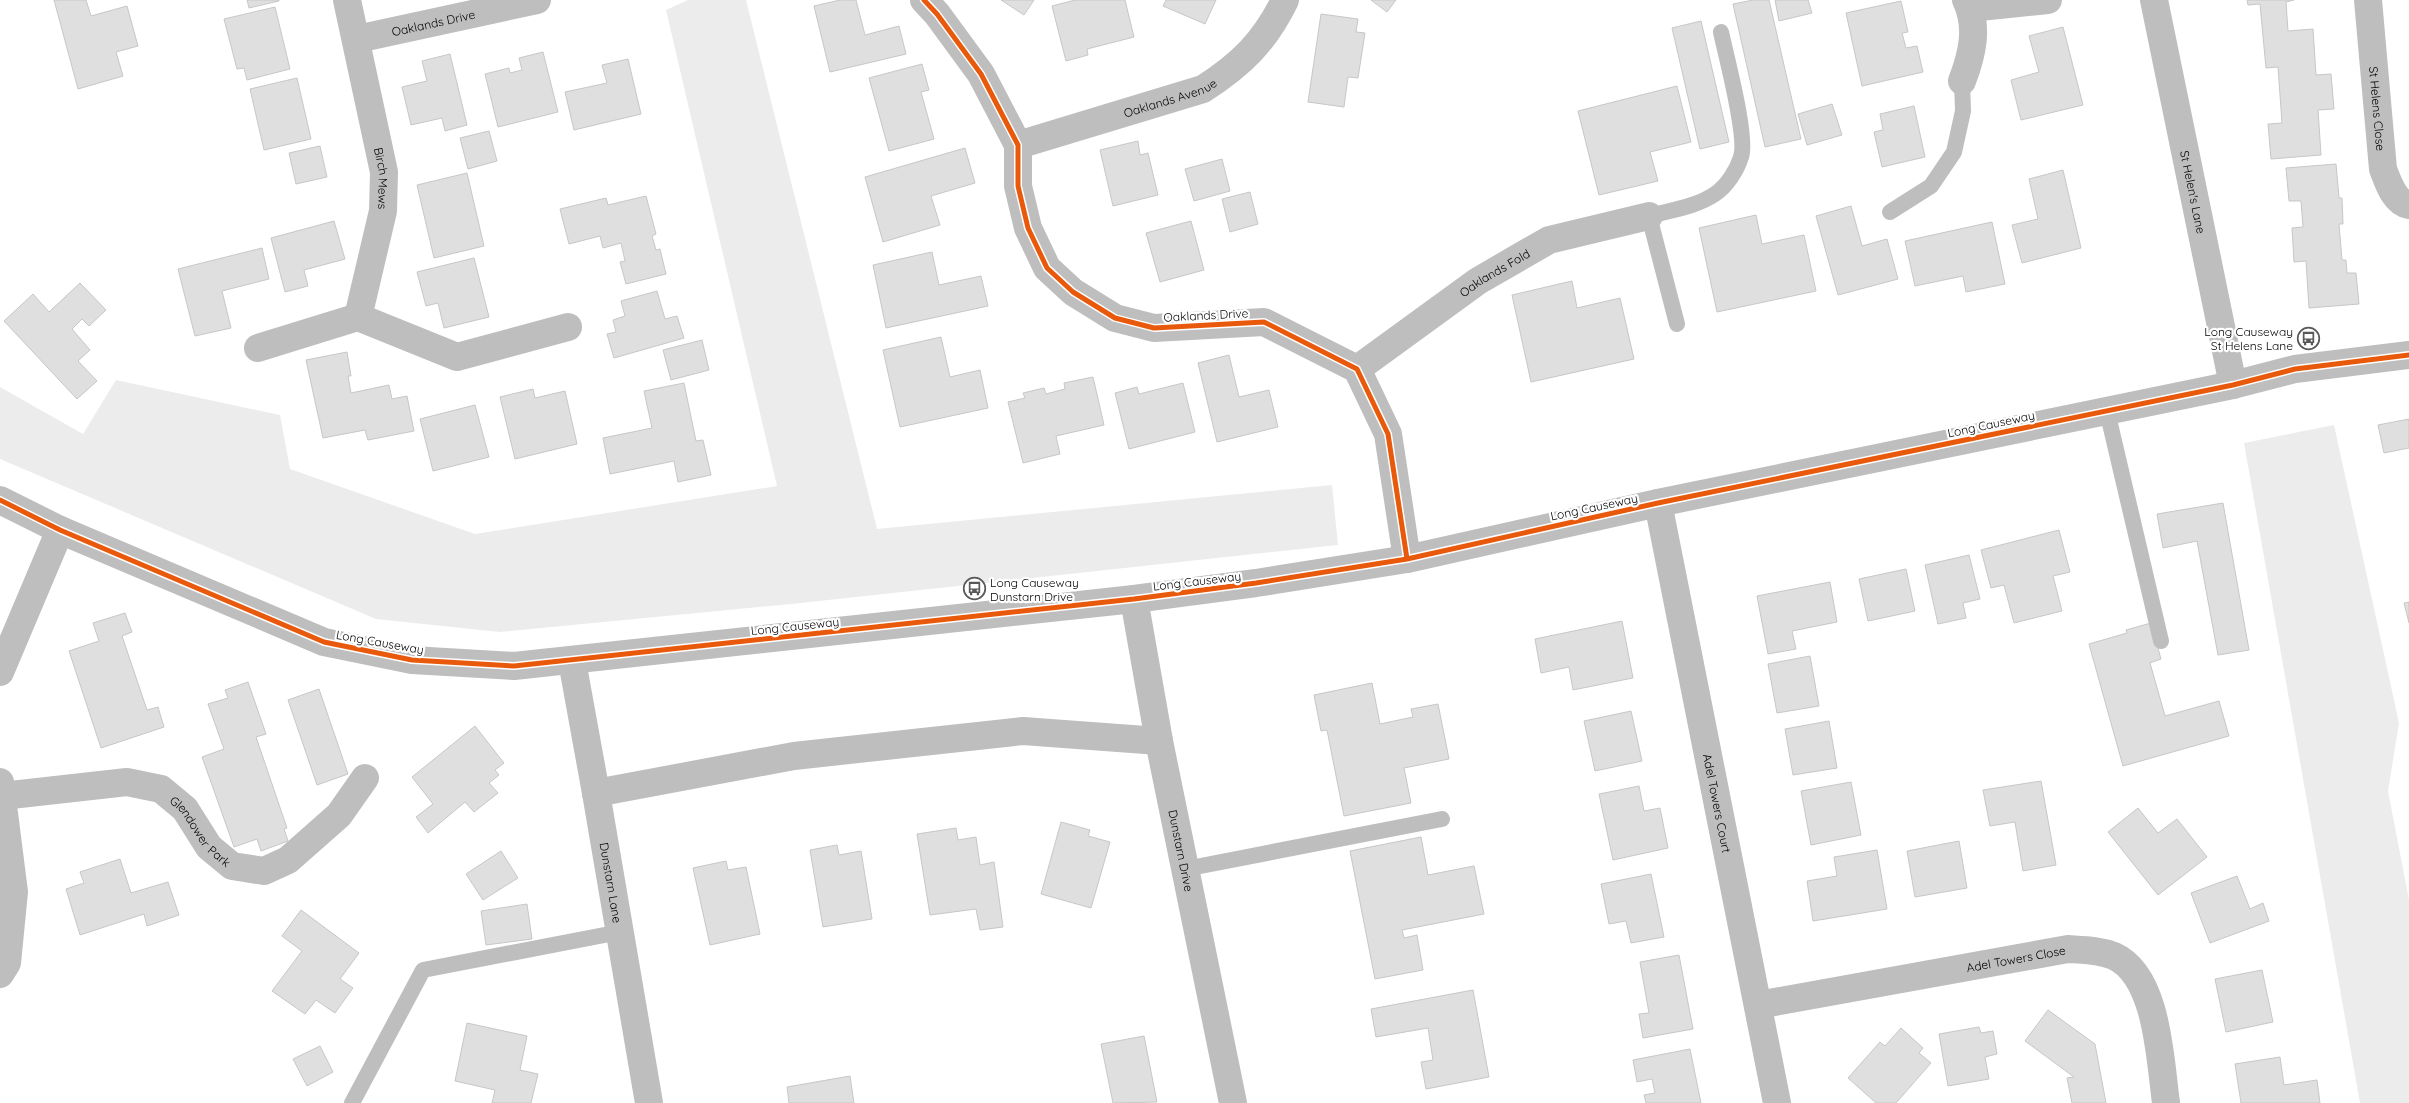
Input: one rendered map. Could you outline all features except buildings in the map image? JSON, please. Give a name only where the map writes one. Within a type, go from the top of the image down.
[{"type":"street","name":"Birch Mews","points":[[347,0],[357,39],[384,172],[383,211],[358,317]]},
{"type":"street","name":"Oaklands Drive","points":[[357,39],[537,0]]},
{"type":"street","name":"Oaklands Drive","points":[[924,0],[937,14],[981,74],[1018,145],[1018,186],[1028,228],[1047,268],[1072,292],[1115,318],[1154,328],[1264,322],[1357,369]]},
{"type":"street","name":"Oaklands Avenue","points":[[1018,145],[1203,89],[1230,72],[1255,49],[1274,21],[1285,0]]},
{"type":"street","points":[[1962,82],[1975,34],[1968,4],[2048,0]]},
{"type":"street","name":"St Helen's Lane","points":[[2154,0],[2233,385]]},
{"type":"street","name":"St Helens Close","points":[[2368,0],[2383,169],[2392,191],[2405,205],[2409,206]]},
{"type":"street","name":"Oaklands Fold","points":[[1357,369],[1478,281],[1549,240],[1650,216]]},
{"type":"street","points":[[258,348],[358,317],[457,357],[568,327]]},
{"type":"street","name":"Long Causeway","points":[[0,500],[60,530],[324,642],[412,660],[514,666],[572,662],[1134,599],[1256,583],[1407,559],[1658,503],[2233,385],[2295,369],[2409,354]]},
{"type":"street","points":[[1357,369],[1388,434],[1407,559]]},
{"type":"street","name":"Adel Towers Court","points":[[1658,503],[1777,1103]]},
{"type":"street","points":[[0,672],[60,530]]},
{"type":"street","name":"Dunstarn Drive","points":[[1134,599],[1159,741],[1233,1103]]},
{"type":"street","name":"Dunstarn Lane","points":[[572,662],[649,1103]]},
{"type":"street","points":[[596,793],[794,756],[1023,732],[1159,741]]},
{"type":"street","name":"Glendower Park","points":[[0,974],[7,963],[14,892],[1,789],[127,782],[161,789],[185,809],[208,848],[232,866],[264,871],[288,860],[339,815],[365,778]]},
{"type":"street","name":"Adel Towers Close","points":[[1758,1005],[2068,949],[2097,950],[2115,957],[2137,975],[2150,1000],[2166,1103]]},
{"type":"lane","points":[[1678,324],[1650,216],[1694,205],[1716,194],[1733,175],[1742,155],[1742,133],[1721,32]]},
{"type":"lane","points":[[1890,212],[1931,186],[1954,152],[1963,111],[1962,82]]},
{"type":"lane","points":[[2107,411],[2161,641]]},
{"type":"lane","points":[[1185,869],[1442,819]]},
{"type":"lane","points":[[352,1103],[423,970],[620,932]]},
{"type":"shaded area","points":[[688,0],[746,0],[877,529],[1332,485],[1338,545],[791,604],[500,632],[376,619],[0,459],[0,387],[83,434],[116,380],[280,415],[290,469],[475,534],[777,486],[666,10]]},
{"type":"shaded area","points":[[2334,425],[2399,723],[2388,791],[2409,900],[2409,1103],[2360,1103],[2244,443]]},
{"type":"cycle path","points":[[924,0],[937,14],[981,74],[1018,145],[1018,186],[1028,228],[1047,268],[1073,292],[1115,318],[1154,328],[1264,322],[1357,369],[1388,434],[1407,559]]},
{"type":"cycle path","points":[[0,500],[60,530],[324,642],[412,660],[514,666],[1134,599],[1256,583],[1407,559],[1658,503],[2233,385],[2295,369],[2409,355]]},
{"type":"place","name":"Long Causeway St Helens Lane","points":[[2309,338]]},
{"type":"place","name":"Long Causeway Dunstarn Drive","points":[[974,589]]}]
